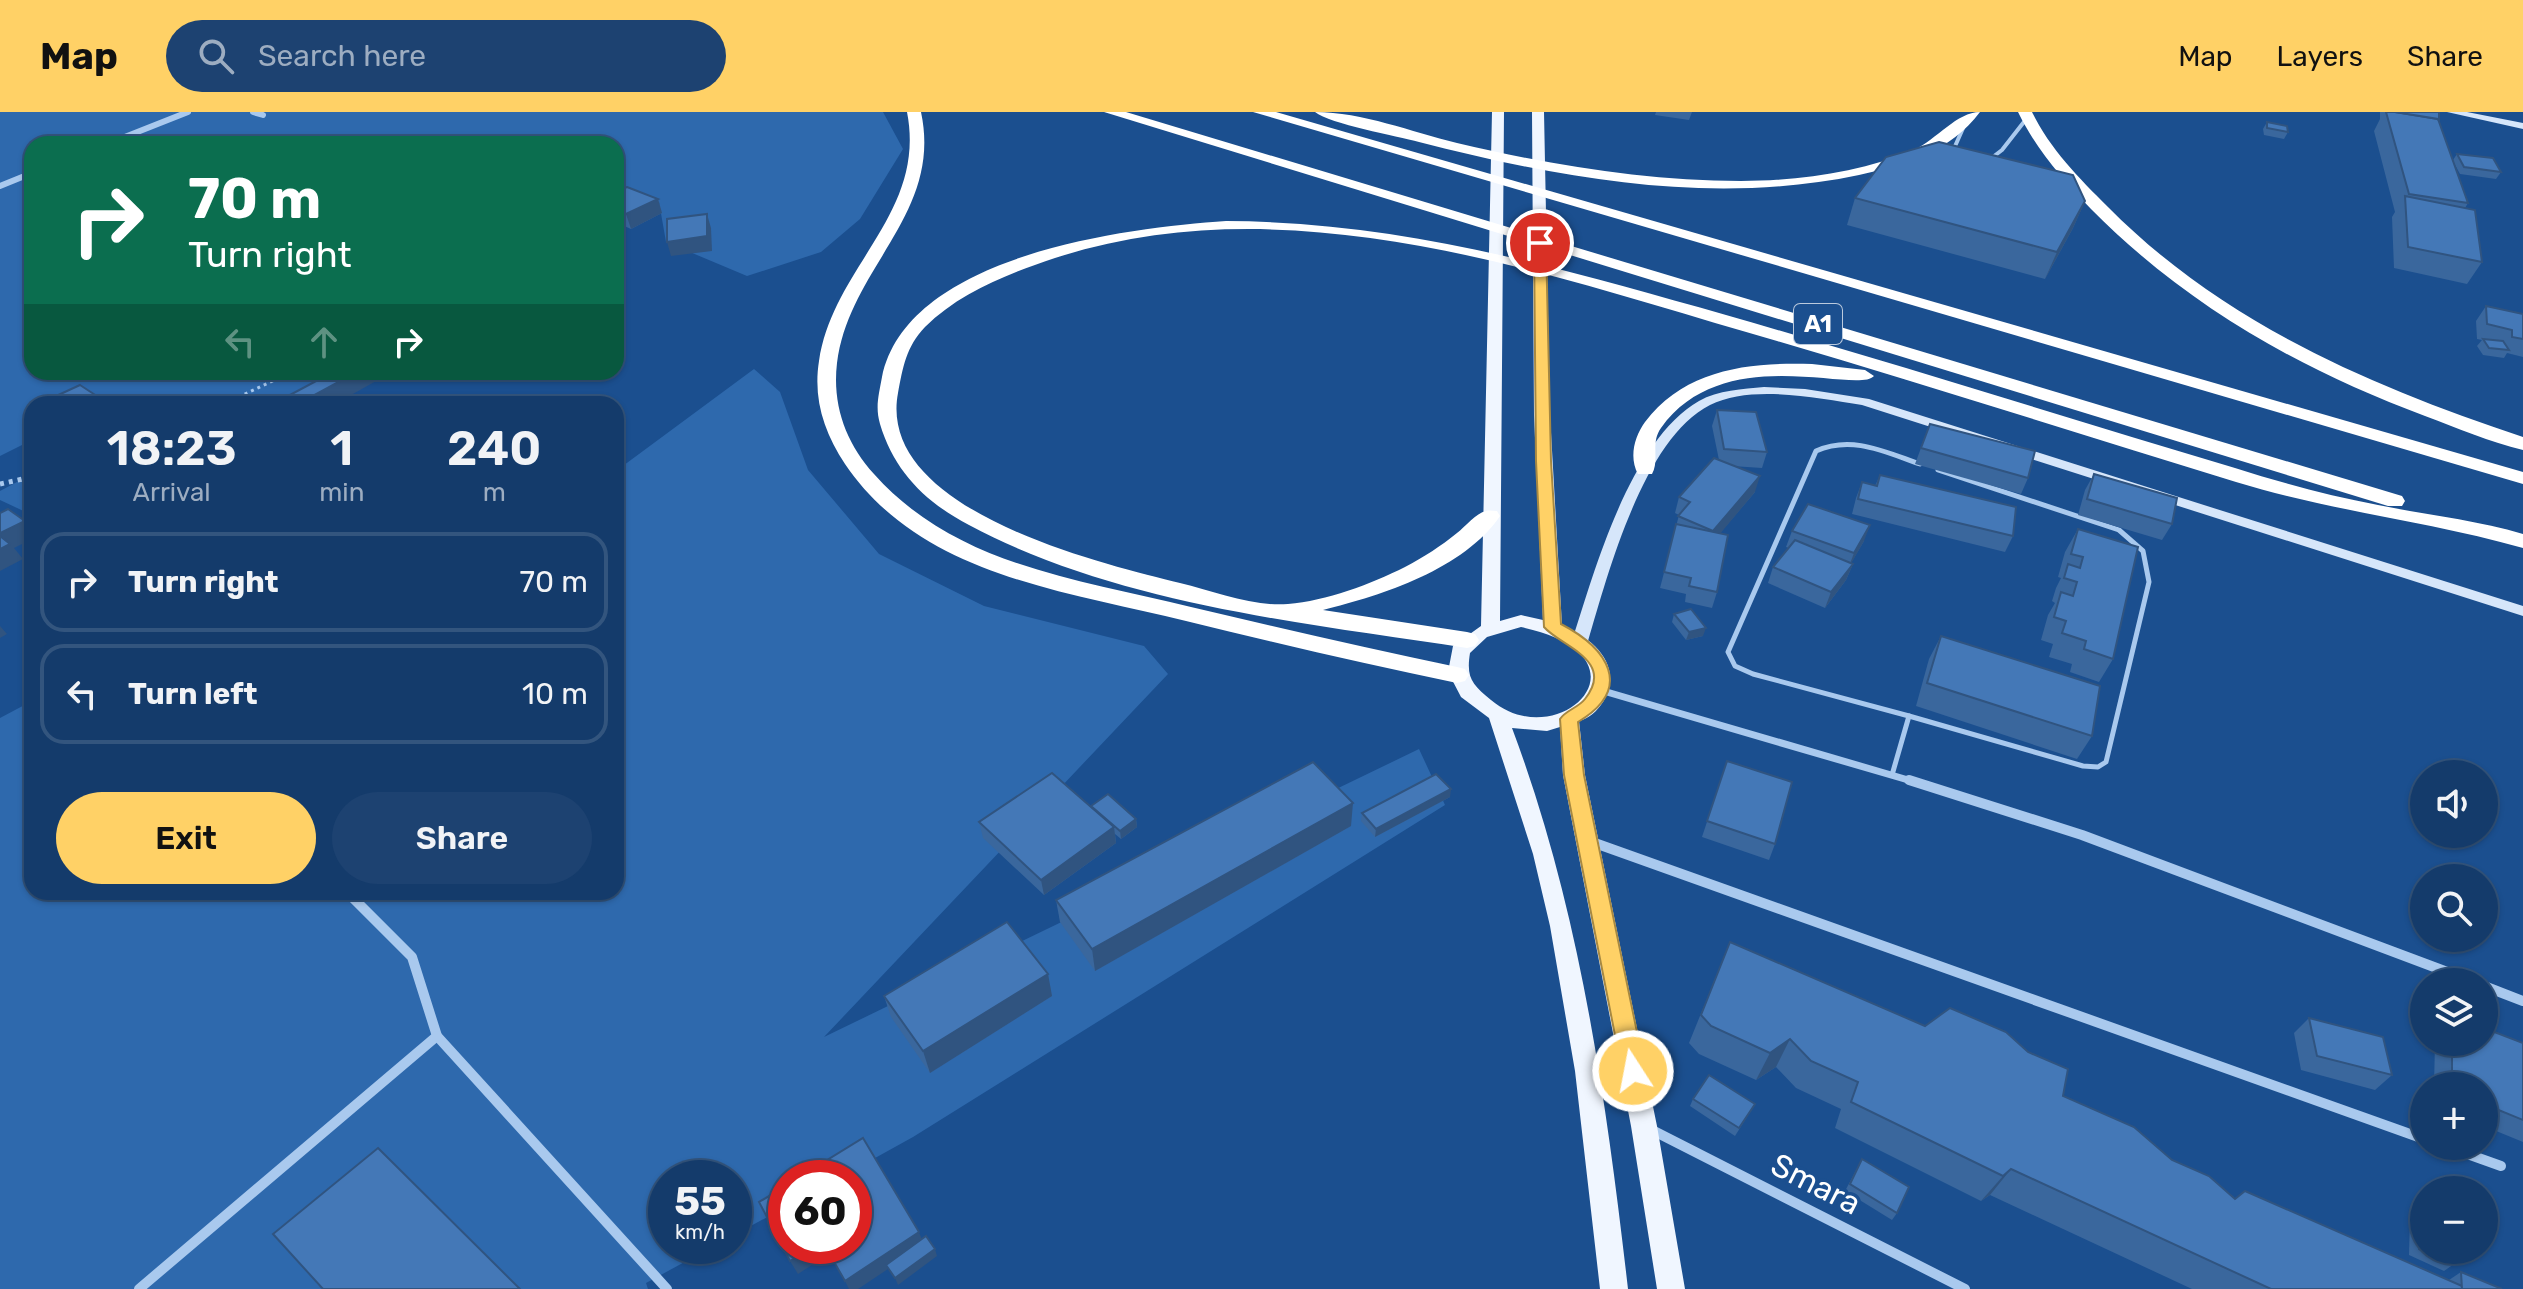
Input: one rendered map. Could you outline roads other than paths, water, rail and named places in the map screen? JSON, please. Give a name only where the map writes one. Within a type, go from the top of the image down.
[{"type":"highway","points":[[914,112],[922,131],[915,174],[904,201],[840,314],[828,352],[825,399],[838,441],[891,509],[934,538],[998,566],[1078,589],[1457,675]]},
{"type":"highway","name":"A1","points":[[1111,112],[2117,414],[2523,541]]},
{"type":"highway","name":"A1","points":[[1260,112],[2523,478]]},
{"type":"highway","points":[[1322,112],[1542,164],[1671,181],[1737,184],[1800,181],[1874,168],[1920,153],[1969,118]]},
{"type":"highway","points":[[2026,115],[2047,150],[2119,231],[2169,275],[2225,315],[2355,382],[2461,424],[2523,444]]},
{"type":"highway","points":[[1467,640],[1284,612],[1072,561],[986,525],[939,499],[909,472],[892,448],[883,402],[897,352],[920,321],[951,297],[1001,271],[1060,251],[1132,236],[1188,229],[1247,226],[1333,229],[1467,248],[1990,398],[2316,497],[2492,532]]},
{"type":"highway","points":[[1645,470],[1645,438],[1663,410],[1692,387],[1740,373],[1793,368],[1837,370],[1990,398]]},
{"type":"highway","points":[[1284,612],[1389,585],[1453,550],[1490,516]]},
{"type":"main road","points":[[1490,626],[1498,112]]},
{"type":"main road","points":[[1538,118],[1541,303],[1553,627]]},
{"type":"main road","points":[[1521,621],[1553,627],[1580,641],[1594,656],[1601,673],[1600,690],[1589,707],[1569,719],[1546,724],[1498,716],[1464,690],[1457,675],[1457,656],[1467,640],[1490,626],[1521,621]]},
{"type":"main road","points":[[1498,716],[1537,821],[1552,882],[1580,1039],[1614,1289]]},
{"type":"main road","points":[[1569,719],[1574,775],[1644,1126],[1671,1289]]},
{"type":"street","points":[[127,136],[188,112]]},
{"type":"street","points":[[253,112],[263,115]]},
{"type":"street","points":[[2452,112],[2523,126]]},
{"type":"street","points":[[0,186],[24,176]]},
{"type":"street","points":[[1580,641],[1608,550],[1645,470],[1675,429],[1704,403],[1752,393],[1821,394],[1864,402],[2523,611]]},
{"type":"street","points":[[1600,690],[1892,775],[2082,835],[2437,968]]},
{"type":"street","points":[[1586,840],[2410,1134]]},
{"type":"street","points":[[355,900],[412,957],[437,1036],[667,1289]]},
{"type":"street","points":[[2498,991],[2523,1001]]},
{"type":"street","points":[[139,1289],[437,1036]]},
{"type":"street","name":"Smara","points":[[1644,1126],[1958,1287]]},
{"type":"street","points":[[2484,1160],[2501,1166]]},
{"type":"lane","points":[[1978,168],[2002,150],[2026,115]]},
{"type":"lane","points":[[1949,159],[1969,118]]},
{"type":"lane","points":[[1850,441],[2119,530],[2138,542],[2150,561],[2149,582],[2106,762],[2098,767],[2083,766],[1909,716],[1753,674],[1735,666],[1728,652],[1816,451],[1828,443],[1850,441]]},
{"type":"lane","points":[[1892,775],[1909,716]]}]
